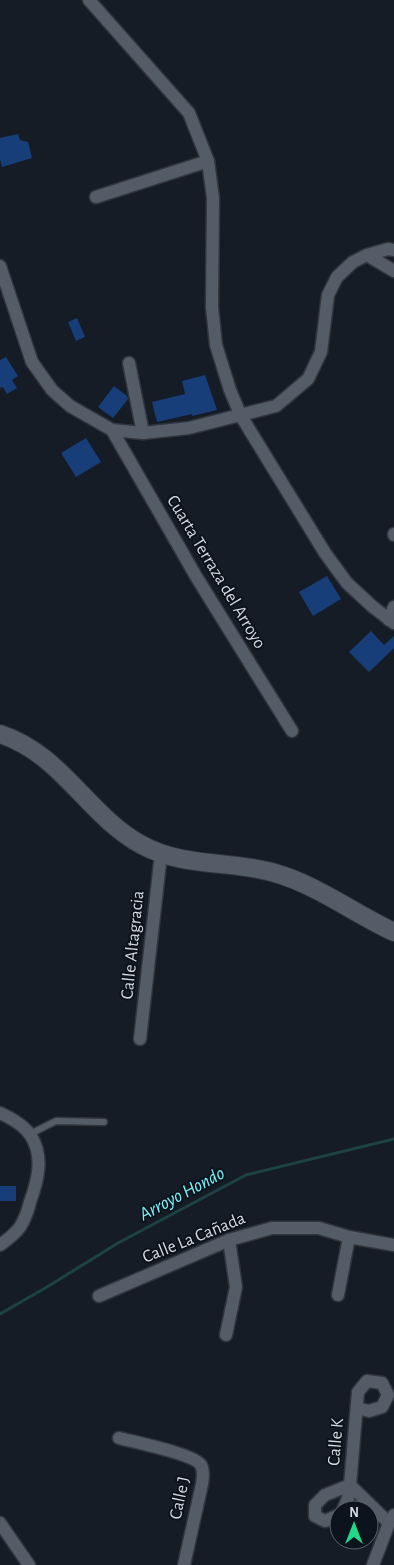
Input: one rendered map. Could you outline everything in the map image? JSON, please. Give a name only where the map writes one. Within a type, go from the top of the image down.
[{"type":"main road","points":[[0,734],[27,745],[38,753],[129,837],[161,854],[179,859],[274,872],[303,884],[394,932]]},
{"type":"street","points":[[90,0],[189,113],[208,160],[213,198],[212,307],[216,345],[230,390],[241,416],[341,576],[347,583],[392,616]]},
{"type":"street","points":[[96,197],[208,160]]},
{"type":"street","points":[[0,266],[4,298],[32,362],[52,390],[70,406],[112,430],[143,433],[190,428],[276,406],[308,379],[321,352],[328,295],[337,277],[353,262],[367,255],[394,250]]},
{"type":"street","points":[[367,255],[394,271]]},
{"type":"street","points":[[129,363],[143,433]]},
{"type":"street","name":"Cuarta Terraza del Arroyo","points":[[112,430],[197,578],[292,730]]},
{"type":"street","name":"Calle Altagracia","points":[[140,1040],[161,854]]},
{"type":"street","points":[[0,1113],[30,1134],[38,1153],[37,1181],[25,1218],[13,1234],[0,1245]]},
{"type":"street","name":"Calle La Cañada","points":[[99,1296],[229,1240],[272,1228],[319,1228],[350,1237],[394,1245]]},
{"type":"street","points":[[338,1295],[350,1237]]},
{"type":"street","points":[[226,1335],[236,1287],[229,1240]]},
{"type":"street","name":"Calle K","points":[[357,1408],[350,1486],[391,1519]]},
{"type":"street","name":"Calle J","points":[[118,1438],[188,1456],[200,1464],[203,1472],[202,1484],[184,1565]]},
{"type":"street","points":[[347,1500],[350,1486]]},
{"type":"street","points":[[329,1520],[326,1521],[315,1516],[315,1505],[326,1495],[350,1486]]},
{"type":"street","points":[[373,1565],[391,1519]]},
{"type":"street","points":[[0,1523],[29,1565]]},
{"type":"lane","points":[[30,1134],[56,1122],[104,1122]]},
{"type":"building","points":[[18,134],[20,140],[28,142],[32,158],[2,167],[0,138]]},
{"type":"building","points":[[77,318],[85,337],[76,341],[68,322]]},
{"type":"building","points":[[6,357],[18,376],[12,380],[17,388],[7,394],[3,387],[0,388],[0,360]]},
{"type":"building","points":[[205,375],[217,410],[157,422],[152,402],[185,394],[182,381]]},
{"type":"building","points":[[114,386],[127,396],[128,399],[113,418],[98,407]]},
{"type":"building","points":[[86,438],[101,462],[76,477],[61,453]]},
{"type":"building","points":[[327,576],[341,599],[313,616],[299,592]]},
{"type":"building","points":[[371,631],[384,645],[394,636],[394,648],[369,672],[349,652]]},
{"type":"building","points":[[0,1186],[16,1186],[16,1201],[0,1201]]},
{"type":"waterway","name":"Arroyo Hondo","points":[[0,1314],[118,1243],[246,1175],[394,1139]]}]
